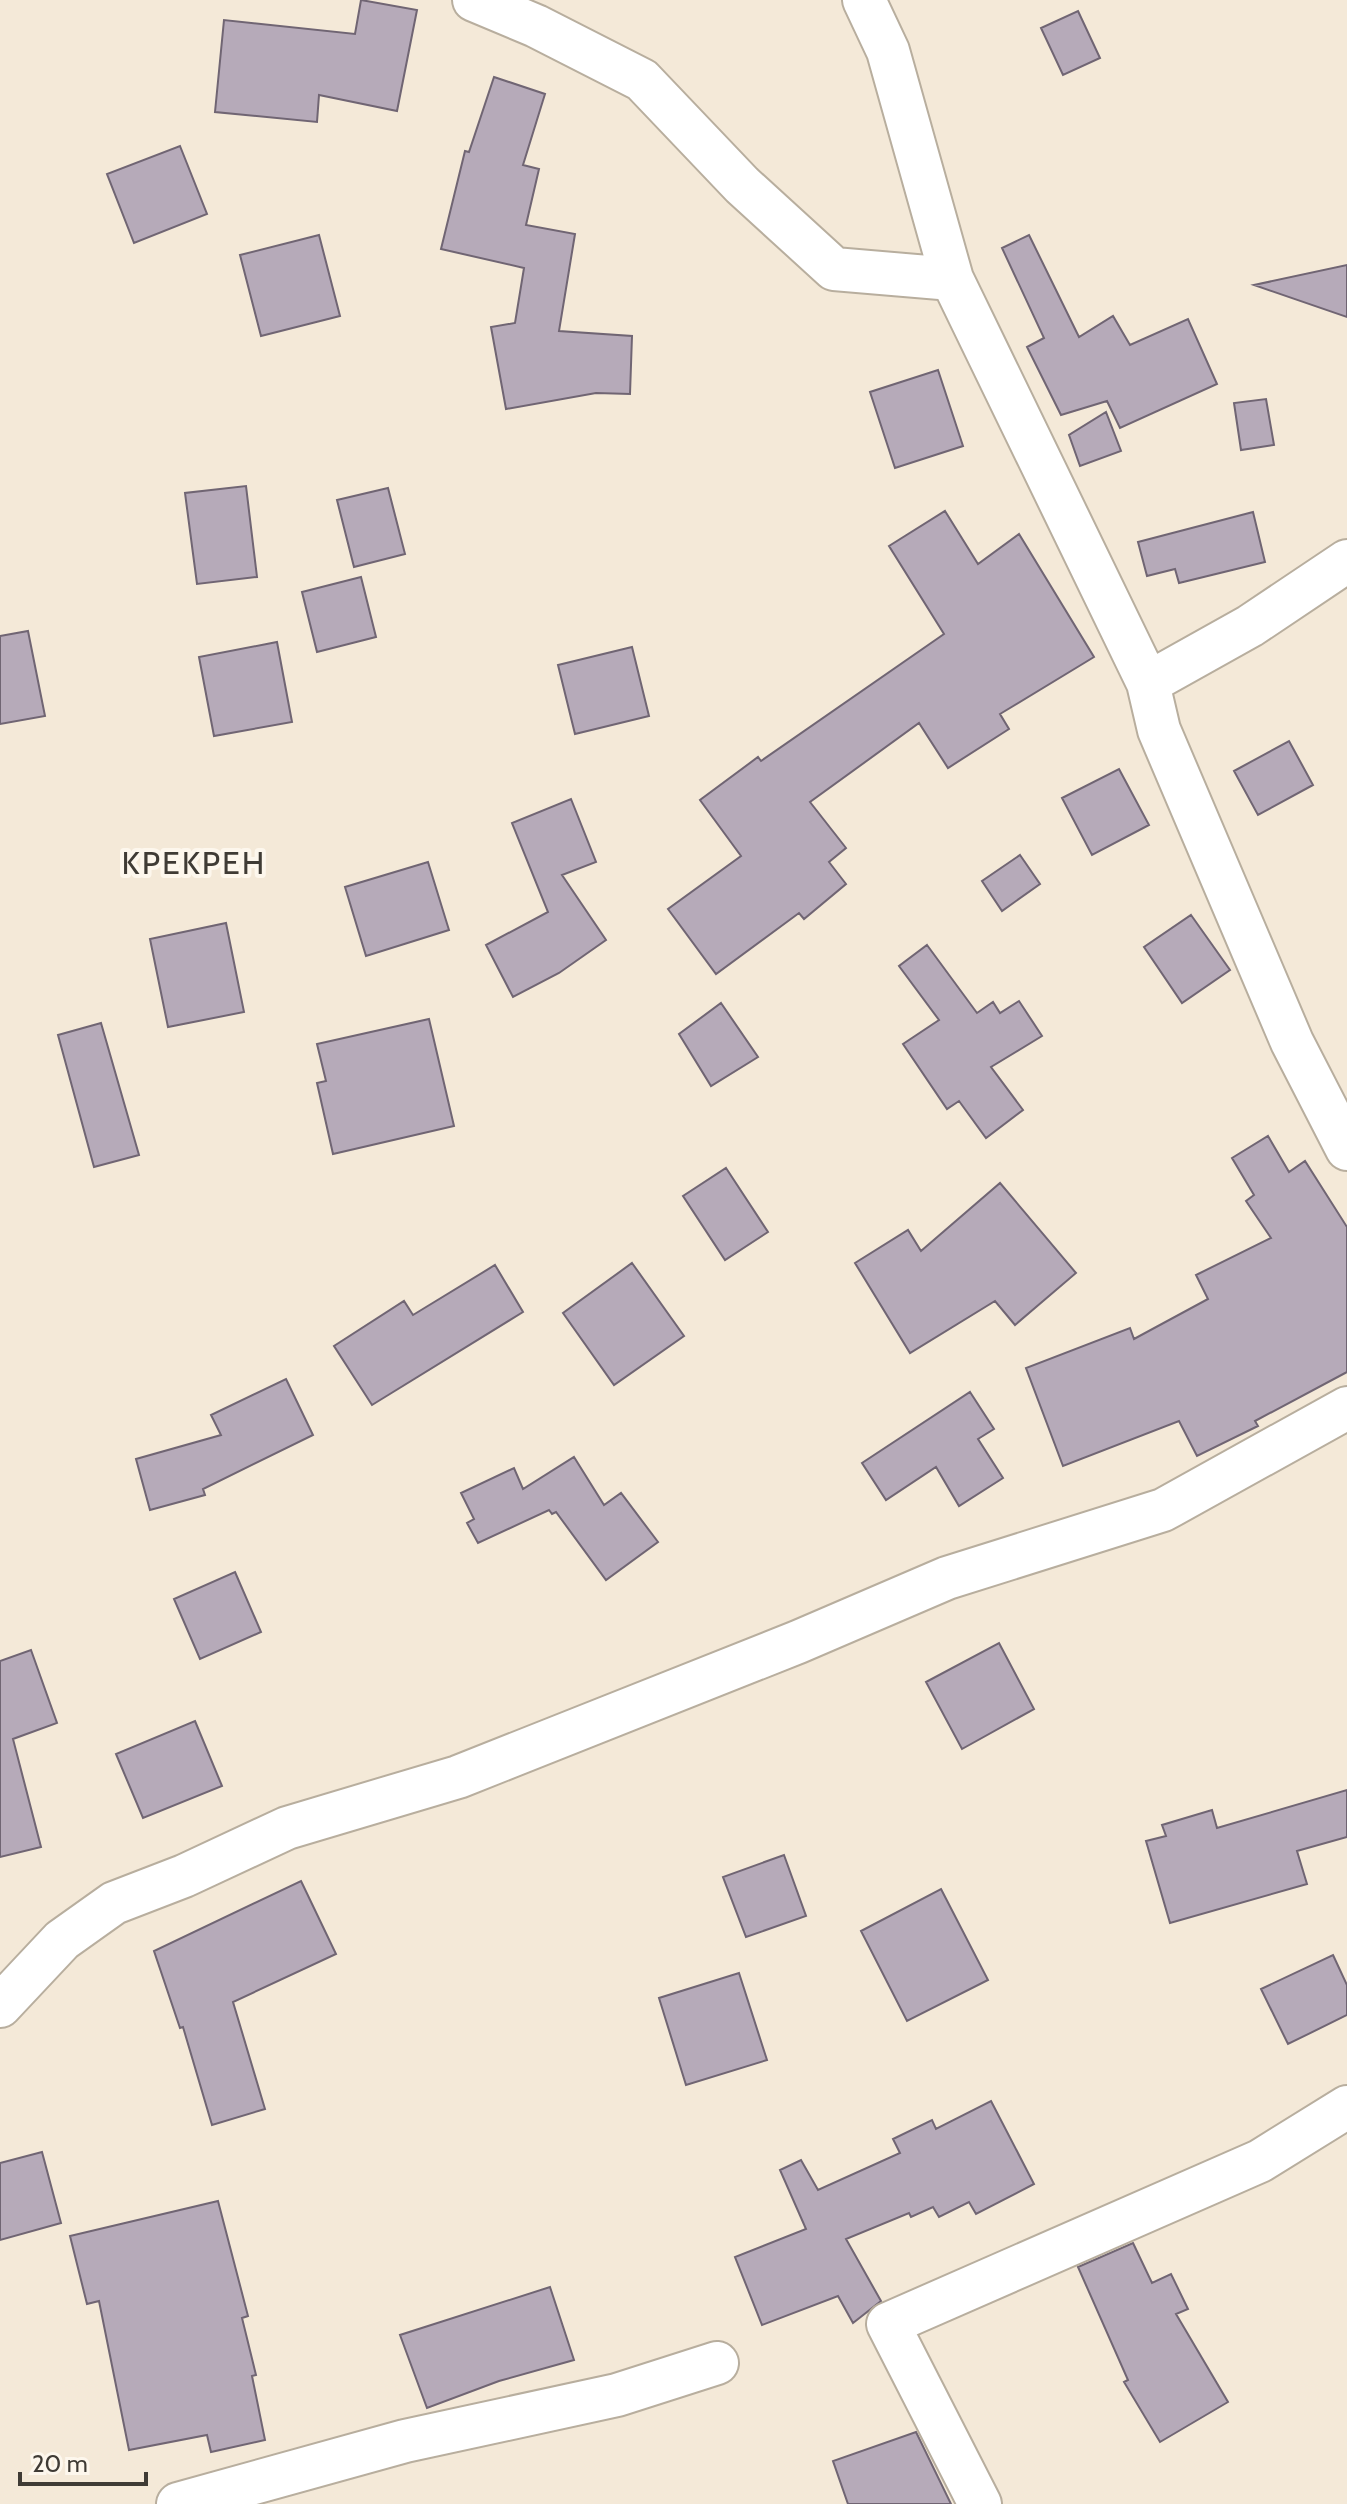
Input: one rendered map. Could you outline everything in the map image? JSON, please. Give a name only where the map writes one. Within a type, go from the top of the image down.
[{"type":"street","points":[[474,0],[536,26],[642,80],[742,185],[834,269],[952,279]]},
{"type":"street","points":[[864,0],[888,51],[952,279],[1148,683],[1159,730],[1268,985],[1347,1149]]},
{"type":"street","points":[[1148,683],[1250,626],[1347,561]]},
{"type":"street","points":[[0,2006],[62,1940],[114,1903],[184,1876],[287,1828],[458,1777],[798,1642],[947,1578],[1163,1510],[1347,1408]]},
{"type":"street","points":[[980,2504],[888,2324],[1260,2161],[1347,2107]]},
{"type":"street","points":[[178,2504],[405,2441],[617,2395],[717,2363]]},
{"type":"building","points":[[361,0],[417,10],[397,111],[319,95],[317,122],[215,112],[224,20],[355,34]]},
{"type":"building","points":[[1078,11],[1100,58],[1063,75],[1041,28]]},
{"type":"building","points":[[494,77],[545,94],[523,165],[539,169],[526,225],[575,234],[559,331],[632,336],[630,394],[596,393],[506,409],[491,327],[515,323],[524,268],[441,249],[465,151],[469,152]]},
{"type":"building","points":[[180,146],[207,214],[134,243],[107,174]]},
{"type":"building","points":[[319,235],[340,316],[261,336],[240,255]]},
{"type":"building","points":[[1029,235],[1079,337],[1113,316],[1130,345],[1188,319],[1217,384],[1120,428],[1107,401],[1061,415],[1027,347],[1044,338],[1002,248]]},
{"type":"building","points":[[1347,265],[1347,317],[1254,285]]},
{"type":"building","points":[[938,370],[963,446],[895,468],[870,392]]},
{"type":"building","points":[[1266,399],[1274,445],[1241,450],[1234,403]]},
{"type":"building","points":[[1106,412],[1121,451],[1080,466],[1069,435]]},
{"type":"building","points":[[246,486],[257,577],[197,584],[185,493]]},
{"type":"building","points":[[388,488],[405,554],[354,567],[337,500]]},
{"type":"building","points":[[945,511],[978,564],[1019,534],[1094,657],[1000,714],[1009,729],[948,768],[919,723],[810,802],[846,848],[829,862],[846,884],[804,919],[799,913],[716,974],[668,909],[741,856],[700,800],[758,757],[761,761],[944,634],[889,546]]},
{"type":"building","points":[[1253,512],[1265,562],[1179,583],[1175,569],[1147,576],[1138,542]]},
{"type":"building","points":[[361,577],[376,637],[317,652],[302,592]]},
{"type":"building","points":[[28,631],[45,716],[0,724],[0,636]]},
{"type":"building","points":[[277,642],[292,722],[214,736],[199,657]]},
{"type":"building","points":[[632,647],[649,716],[575,734],[558,665]]},
{"type":"building","points":[[1289,741],[1313,785],[1258,815],[1234,771]]},
{"type":"building","points":[[1119,769],[1149,825],[1092,855],[1062,798]]},
{"type":"building","points":[[571,799],[596,862],[562,875],[606,940],[559,973],[513,997],[486,945],[548,912],[512,823]]},
{"type":"building","points":[[1020,855],[1040,884],[1002,911],[982,881]]},
{"type":"building","points":[[428,862],[449,930],[366,956],[345,887]]},
{"type":"building","points":[[1191,915],[1230,970],[1182,1003],[1144,947]]},
{"type":"building","points":[[226,923],[244,1012],[168,1027],[150,939]]},
{"type":"building","points":[[927,945],[977,1013],[993,1002],[1000,1013],[1019,1001],[1042,1036],[991,1067],[1023,1110],[986,1138],[959,1101],[947,1109],[903,1044],[939,1020],[899,966]]},
{"type":"building","points":[[721,1003],[758,1057],[711,1086],[679,1034]]},
{"type":"building","points":[[429,1019],[454,1126],[333,1154],[317,1083],[326,1081],[317,1044]]},
{"type":"building","points":[[101,1023],[139,1155],[94,1167],[58,1035]]},
{"type":"building","points":[[1268,1136],[1289,1172],[1305,1161],[1347,1227],[1347,1372],[1255,1421],[1258,1426],[1197,1456],[1179,1421],[1063,1466],[1026,1368],[1130,1328],[1134,1339],[1208,1299],[1196,1275],[1271,1238],[1246,1201],[1254,1195],[1232,1158]]},
{"type":"building","points":[[726,1168],[768,1232],[725,1260],[683,1196]]},
{"type":"building","points":[[1000,1183],[1076,1273],[1015,1325],[995,1301],[910,1353],[855,1263],[908,1230],[921,1251]]},
{"type":"building","points":[[632,1263],[684,1336],[614,1385],[563,1313]]},
{"type":"building","points":[[495,1265],[523,1312],[372,1405],[334,1346],[404,1301],[413,1315]]},
{"type":"building","points":[[286,1379],[313,1435],[203,1489],[205,1495],[150,1510],[136,1459],[221,1435],[211,1415]]},
{"type":"building","points":[[970,1392],[994,1429],[978,1439],[1003,1478],[959,1506],[936,1467],[886,1500],[862,1463]]},
{"type":"building","points":[[574,1457],[604,1505],[621,1493],[658,1542],[606,1580],[556,1512],[552,1514],[549,1510],[478,1543],[467,1523],[474,1519],[461,1493],[514,1468],[523,1489]]},
{"type":"building","points":[[235,1572],[261,1632],[200,1659],[174,1599]]},
{"type":"building","points":[[999,1643],[1034,1709],[962,1749],[926,1682]]},
{"type":"building","points":[[31,1650],[57,1723],[13,1739],[41,1847],[0,1857],[0,1661]]},
{"type":"building","points":[[195,1721],[222,1786],[143,1818],[116,1754]]},
{"type":"building","points":[[1347,1790],[1347,1837],[1297,1851],[1307,1884],[1170,1923],[1146,1841],[1166,1836],[1162,1825],[1212,1810],[1217,1828]]},
{"type":"building","points":[[784,1855],[806,1916],[746,1937],[723,1877]]},
{"type":"building","points":[[301,1881],[336,1954],[233,2002],[265,2109],[212,2125],[183,2027],[180,2028],[154,1951]]},
{"type":"building","points":[[941,1889],[988,1980],[907,2021],[861,1931]]},
{"type":"building","points":[[1333,1955],[1347,1985],[1347,2015],[1288,2044],[1261,1989]]},
{"type":"building","points":[[739,1973],[767,2060],[686,2085],[659,1998]]},
{"type":"building","points":[[991,2101],[1034,2184],[976,2214],[969,2202],[939,2217],[933,2207],[911,2217],[909,2213],[846,2239],[881,2301],[853,2323],[838,2296],[762,2325],[735,2257],[806,2229],[780,2170],[801,2160],[818,2190],[900,2153],[893,2139],[932,2120],[936,2129]]},
{"type":"building","points":[[42,2152],[61,2223],[0,2240],[0,2163]]},
{"type":"building","points":[[218,2201],[248,2316],[242,2318],[256,2375],[252,2376],[265,2440],[211,2452],[207,2435],[129,2450],[99,2301],[87,2304],[70,2236]]},
{"type":"building","points":[[1133,2243],[1152,2283],[1171,2274],[1188,2309],[1176,2314],[1228,2402],[1160,2442],[1124,2382],[1128,2380],[1078,2267]]},
{"type":"building","points":[[550,2287],[574,2360],[499,2381],[427,2408],[400,2335]]},
{"type":"building","points":[[916,2432],[951,2504],[848,2504],[833,2461]]},
{"type":"district","name":"KPEKPEH","points":[[194,862]]}]
